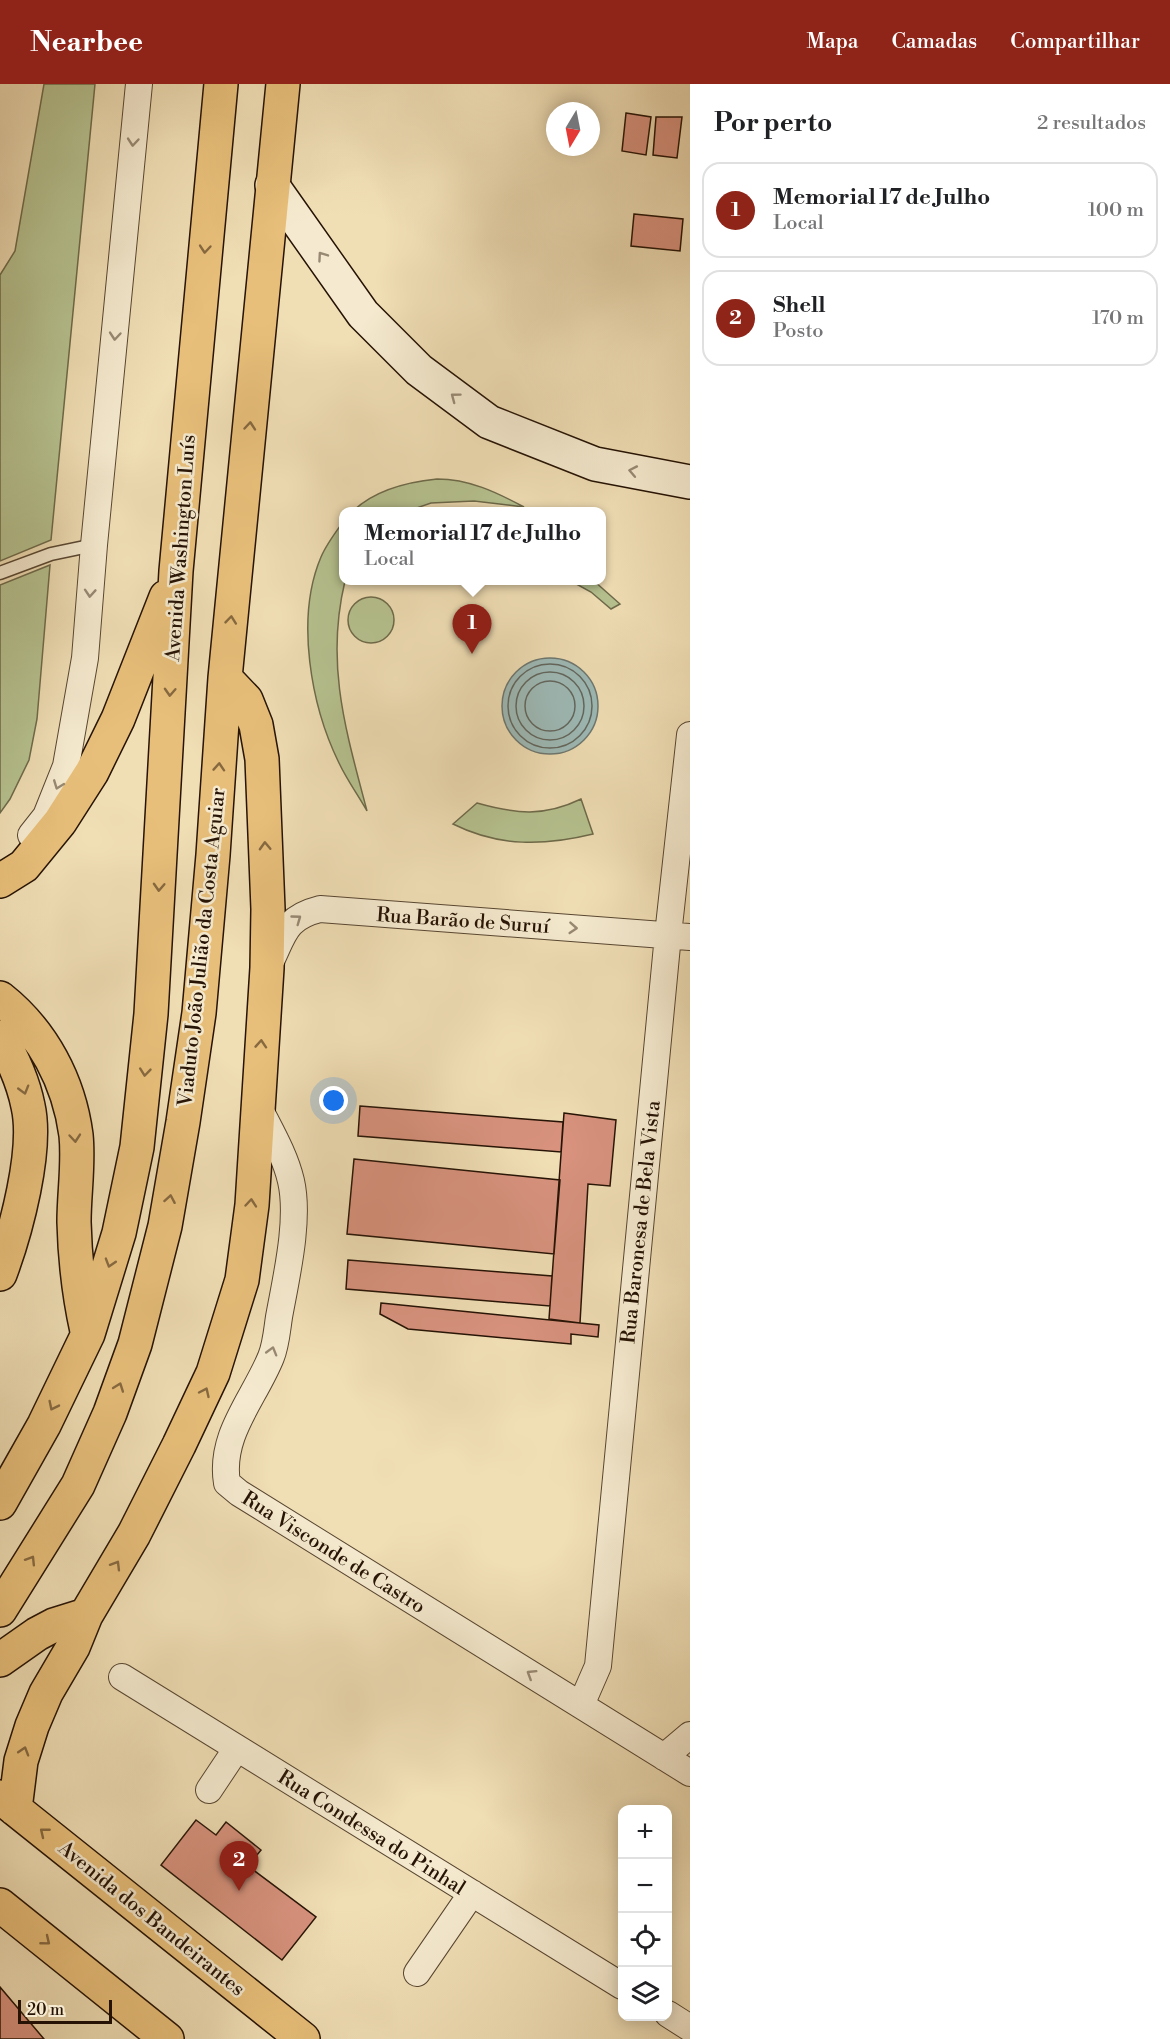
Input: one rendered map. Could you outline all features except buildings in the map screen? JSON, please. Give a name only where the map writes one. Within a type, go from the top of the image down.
[{"type":"highway","name":"Avenida Washington Luís","points":[[88,1334],[119,1233],[137,1147],[152,1014],[176,571],[221,84]]},
{"type":"highway","points":[[7,1803],[32,1726],[46,1693],[73,1647],[86,1615],[134,1534],[213,1373],[242,1280],[252,1205],[267,968],[268,909],[262,759],[256,724],[246,700],[225,678],[283,84]]},
{"type":"highway","points":[[0,881],[24,866],[60,822],[92,772],[118,719],[176,571]]},
{"type":"highway","name":"Viaduto João Julião da Costa Aguiar","points":[[0,1610],[78,1485],[110,1413],[135,1344],[165,1226],[199,1013],[225,678]]},
{"type":"highway","points":[[0,998],[18,1012],[57,1067],[68,1097],[76,1136],[74,1220],[78,1288],[88,1334],[44,1425],[0,1503]]},
{"type":"highway","points":[[0,1037],[16,1064],[29,1107],[30,1155],[9,1248],[0,1274]]},
{"type":"highway","points":[[0,1659],[54,1625],[86,1615]]},
{"type":"highway","name":"Avenida dos Bandeirantes","points":[[7,1803],[303,2039]]},
{"type":"highway","points":[[0,1905],[160,2036]]},
{"type":"street","points":[[0,871],[46,816],[66,766],[85,658],[139,84]]},
{"type":"street","points":[[272,185],[363,314],[419,370],[489,422],[595,464],[690,482]]},
{"type":"street","name":"Rua Baronesa de Bela Vista","points":[[581,1705],[598,1666],[679,936],[690,735]]},
{"type":"street","name":"Rua Barão de Suruí","points":[[267,968],[289,925],[302,914],[320,909],[679,936]]},
{"type":"street","name":"Rua Visconde de Castro","points":[[257,1103],[291,1181],[294,1211],[286,1282],[272,1356],[231,1435],[224,1467],[227,1483],[239,1493],[690,1773]]},
{"type":"street","name":"Rua Condessa do Pinhal","points":[[122,1677],[618,1984]]},
{"type":"street","points":[[664,1757],[690,1735]]},
{"type":"street","points":[[209,1790],[237,1748]]},
{"type":"street","points":[[417,1973],[472,1893]]},
{"type":"street","points":[[672,2017],[690,2028]]},
{"type":"lane","points":[[0,573],[51,554],[94,545]]},
{"type":"green space","points":[[44,84],[95,84],[51,540],[0,561],[0,275],[15,251]]},
{"type":"green space","points":[[437,479],[460,481],[482,487],[524,507],[474,501],[431,503],[420,507],[358,507],[381,492],[414,482]]},
{"type":"green space","points":[[339,528],[339,585],[344,585],[339,611],[338,669],[346,725],[367,811],[342,769],[329,740],[314,689],[310,662],[309,607],[313,581],[321,557]]},
{"type":"green space","points":[[50,565],[37,719],[29,760],[10,799],[0,813],[0,585]]},
{"type":"green space","points":[[578,585],[599,585],[620,604],[611,609],[591,592]]},
{"type":"green space","points":[[371,597],[380,598],[387,604],[393,611],[393,629],[387,636],[380,642],[371,643],[362,642],[355,636],[349,629],[348,620],[349,611],[355,604],[362,598]]},
{"type":"green space","points":[[581,799],[593,834],[575,838],[522,842],[487,837],[453,824],[477,803],[504,810],[530,812],[555,809]]},
{"type":"water","points":[[550,658],[568,662],[584,672],[594,688],[598,706],[594,724],[584,740],[568,750],[550,754],[532,750],[516,740],[506,724],[502,706],[506,688],[516,672],[532,662]]},
{"type":"place","name":"Memorial 17 de Julho","points":[[472,654]]},
{"type":"place","name":"Shell","points":[[239,1891]]}]
